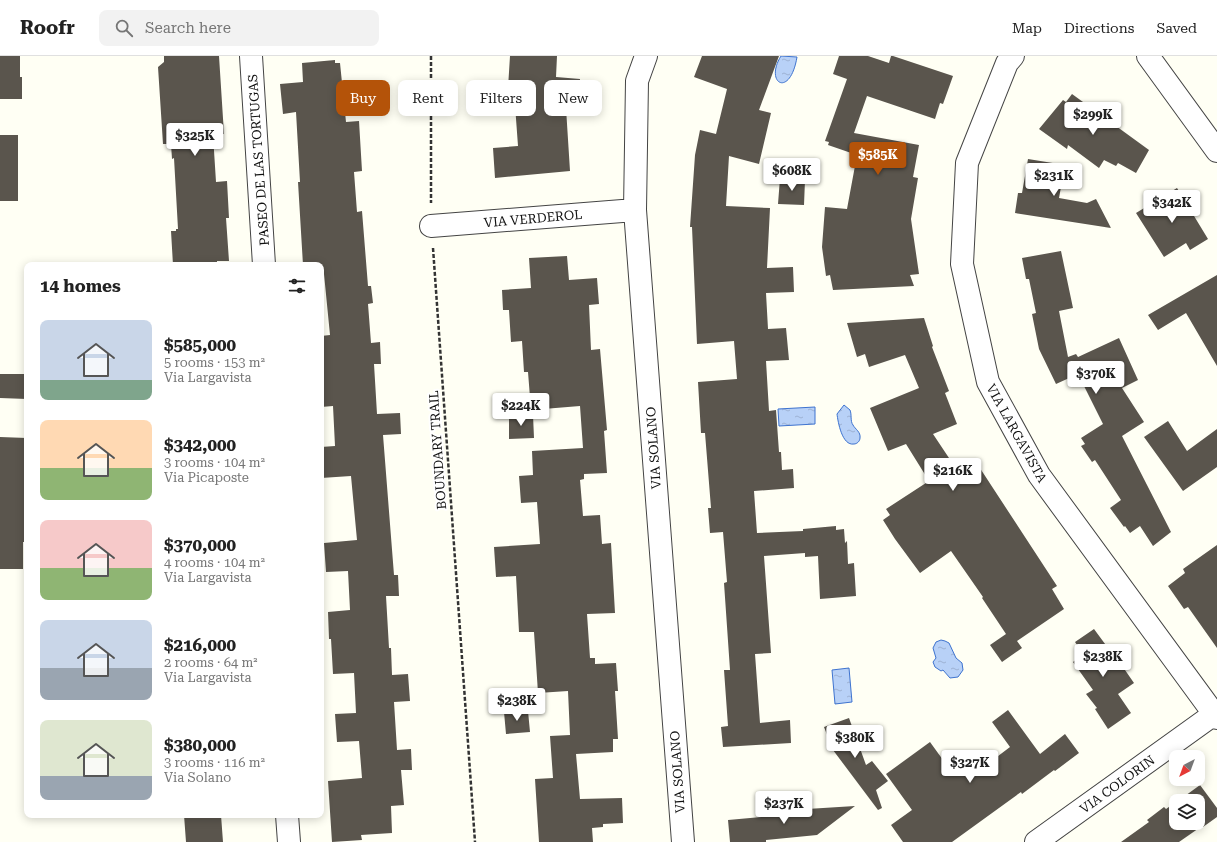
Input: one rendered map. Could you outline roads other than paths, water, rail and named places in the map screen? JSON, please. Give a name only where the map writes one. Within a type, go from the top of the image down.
[{"type":"street","name":"PASEO DE LAS TORTUGAS","points":[[251,56],[264,262]]},
{"type":"street","name":"VIA SOLANO","points":[[646,56],[637,81],[635,210],[683,842]]},
{"type":"street","name":"VIA LARGAVISTA","points":[[1013,56],[1008,63],[967,164],[962,264],[988,382],[1039,475],[1216,715]]},
{"type":"street","points":[[1148,56],[1217,151]]},
{"type":"street","name":"VIA VERDEROL","points":[[431,226],[635,210]]},
{"type":"street","name":"VIA COLORIN","points":[[1036,842],[1216,715]]},
{"type":"street","points":[[287,818],[289,842]]},
{"type":"water","points":[[781,56],[797,57],[794,70],[789,78],[784,82],[780,82],[777,79],[775,73]]},
{"type":"water","points":[[844,405],[850,410],[852,423],[860,434],[859,440],[855,444],[850,444],[846,441],[841,433],[837,414]]},
{"type":"water","points":[[815,407],[815,424],[779,426],[778,409]]},
{"type":"water","points":[[941,640],[949,643],[956,658],[962,663],[963,670],[958,677],[950,678],[943,670],[941,671],[935,667],[933,662],[936,658],[933,648],[936,642]]},
{"type":"water","points":[[849,668],[852,702],[835,704],[832,670]]}]
